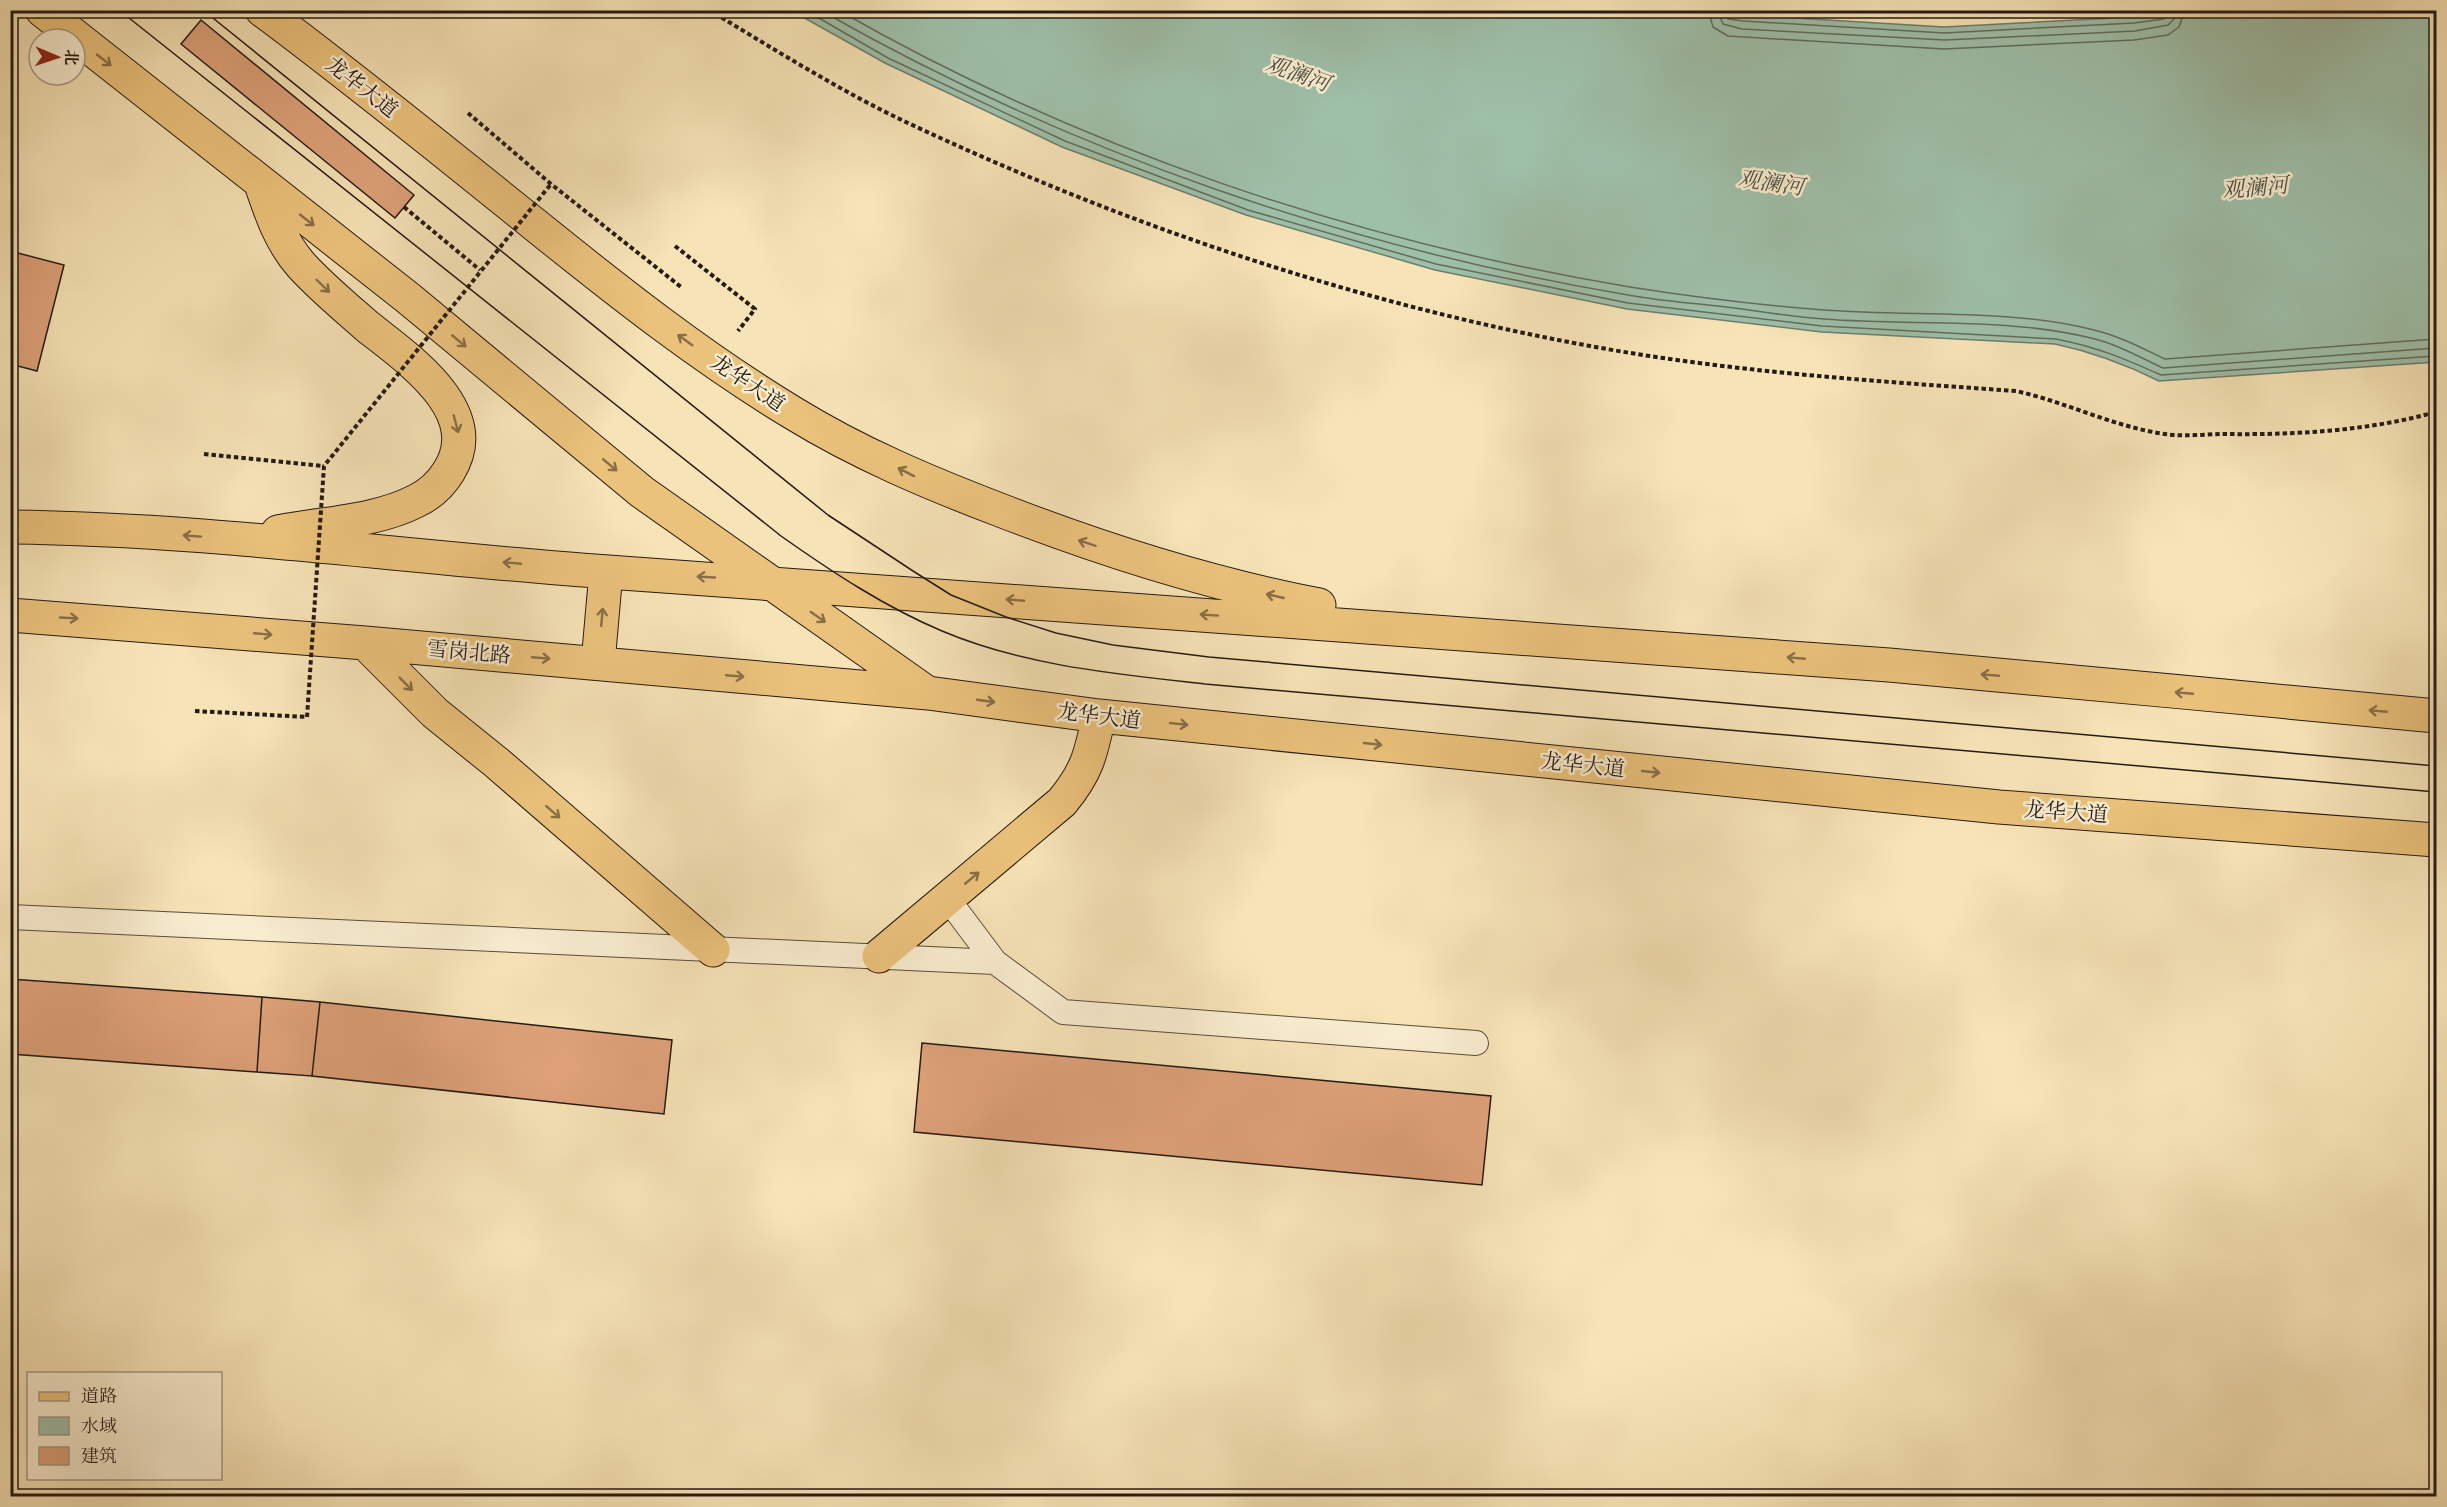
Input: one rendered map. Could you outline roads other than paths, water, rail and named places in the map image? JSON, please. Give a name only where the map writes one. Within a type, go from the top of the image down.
[{"type":"main road","name":"龙华大道","points":[[42,10],[408,298],[642,492],[928,693],[1099,716],[2000,807],[2436,840]]},
{"type":"main road","name":"龙华大道","points":[[262,10],[340,68],[609,284],[745,383],[796,415],[924,481],[1066,536],[1274,596],[1456,631]]},
{"type":"main road","points":[[237,539],[378,514],[416,501],[432,492],[442,481],[460,445],[452,411],[439,389],[344,306],[288,249],[261,184]]},
{"type":"main road","points":[[10,527],[237,539],[606,572],[765,580]]},
{"type":"main road","points":[[598,663],[606,572]]},
{"type":"main road","name":"龙华大道","points":[[765,580],[1146,611],[1456,631],[1895,666],[2436,716]]},
{"type":"main road","name":"雪岗北路","points":[[10,615],[365,643],[928,693]]},
{"type":"main road","points":[[365,643],[435,713],[497,763],[713,950]]},
{"type":"main road","points":[[879,956],[1062,802],[1082,777],[1092,752],[1099,716]]},
{"type":"lane","points":[[947,898],[995,962],[1063,1011],[1476,1043]]},
{"type":"lane","points":[[10,917],[995,962]]},
{"type":"water","name":"观澜河","points":[[1712,10],[1744,15],[1944,27],[2133,17],[2182,10],[2436,11],[2436,362],[2159,381],[2108,359],[2055,344],[1822,332],[1627,309],[1435,270],[1246,215],[1062,147],[885,63],[792,11]]},
{"type":"tram line","points":[[119,10],[781,536],[879,600],[921,622],[973,643],[1038,661],[1071,667],[1205,684],[2436,792]]},
{"type":"tram line","points":[[203,10],[828,515],[951,595],[1006,617],[1056,633],[1113,645],[1209,657],[2436,766]]}]
